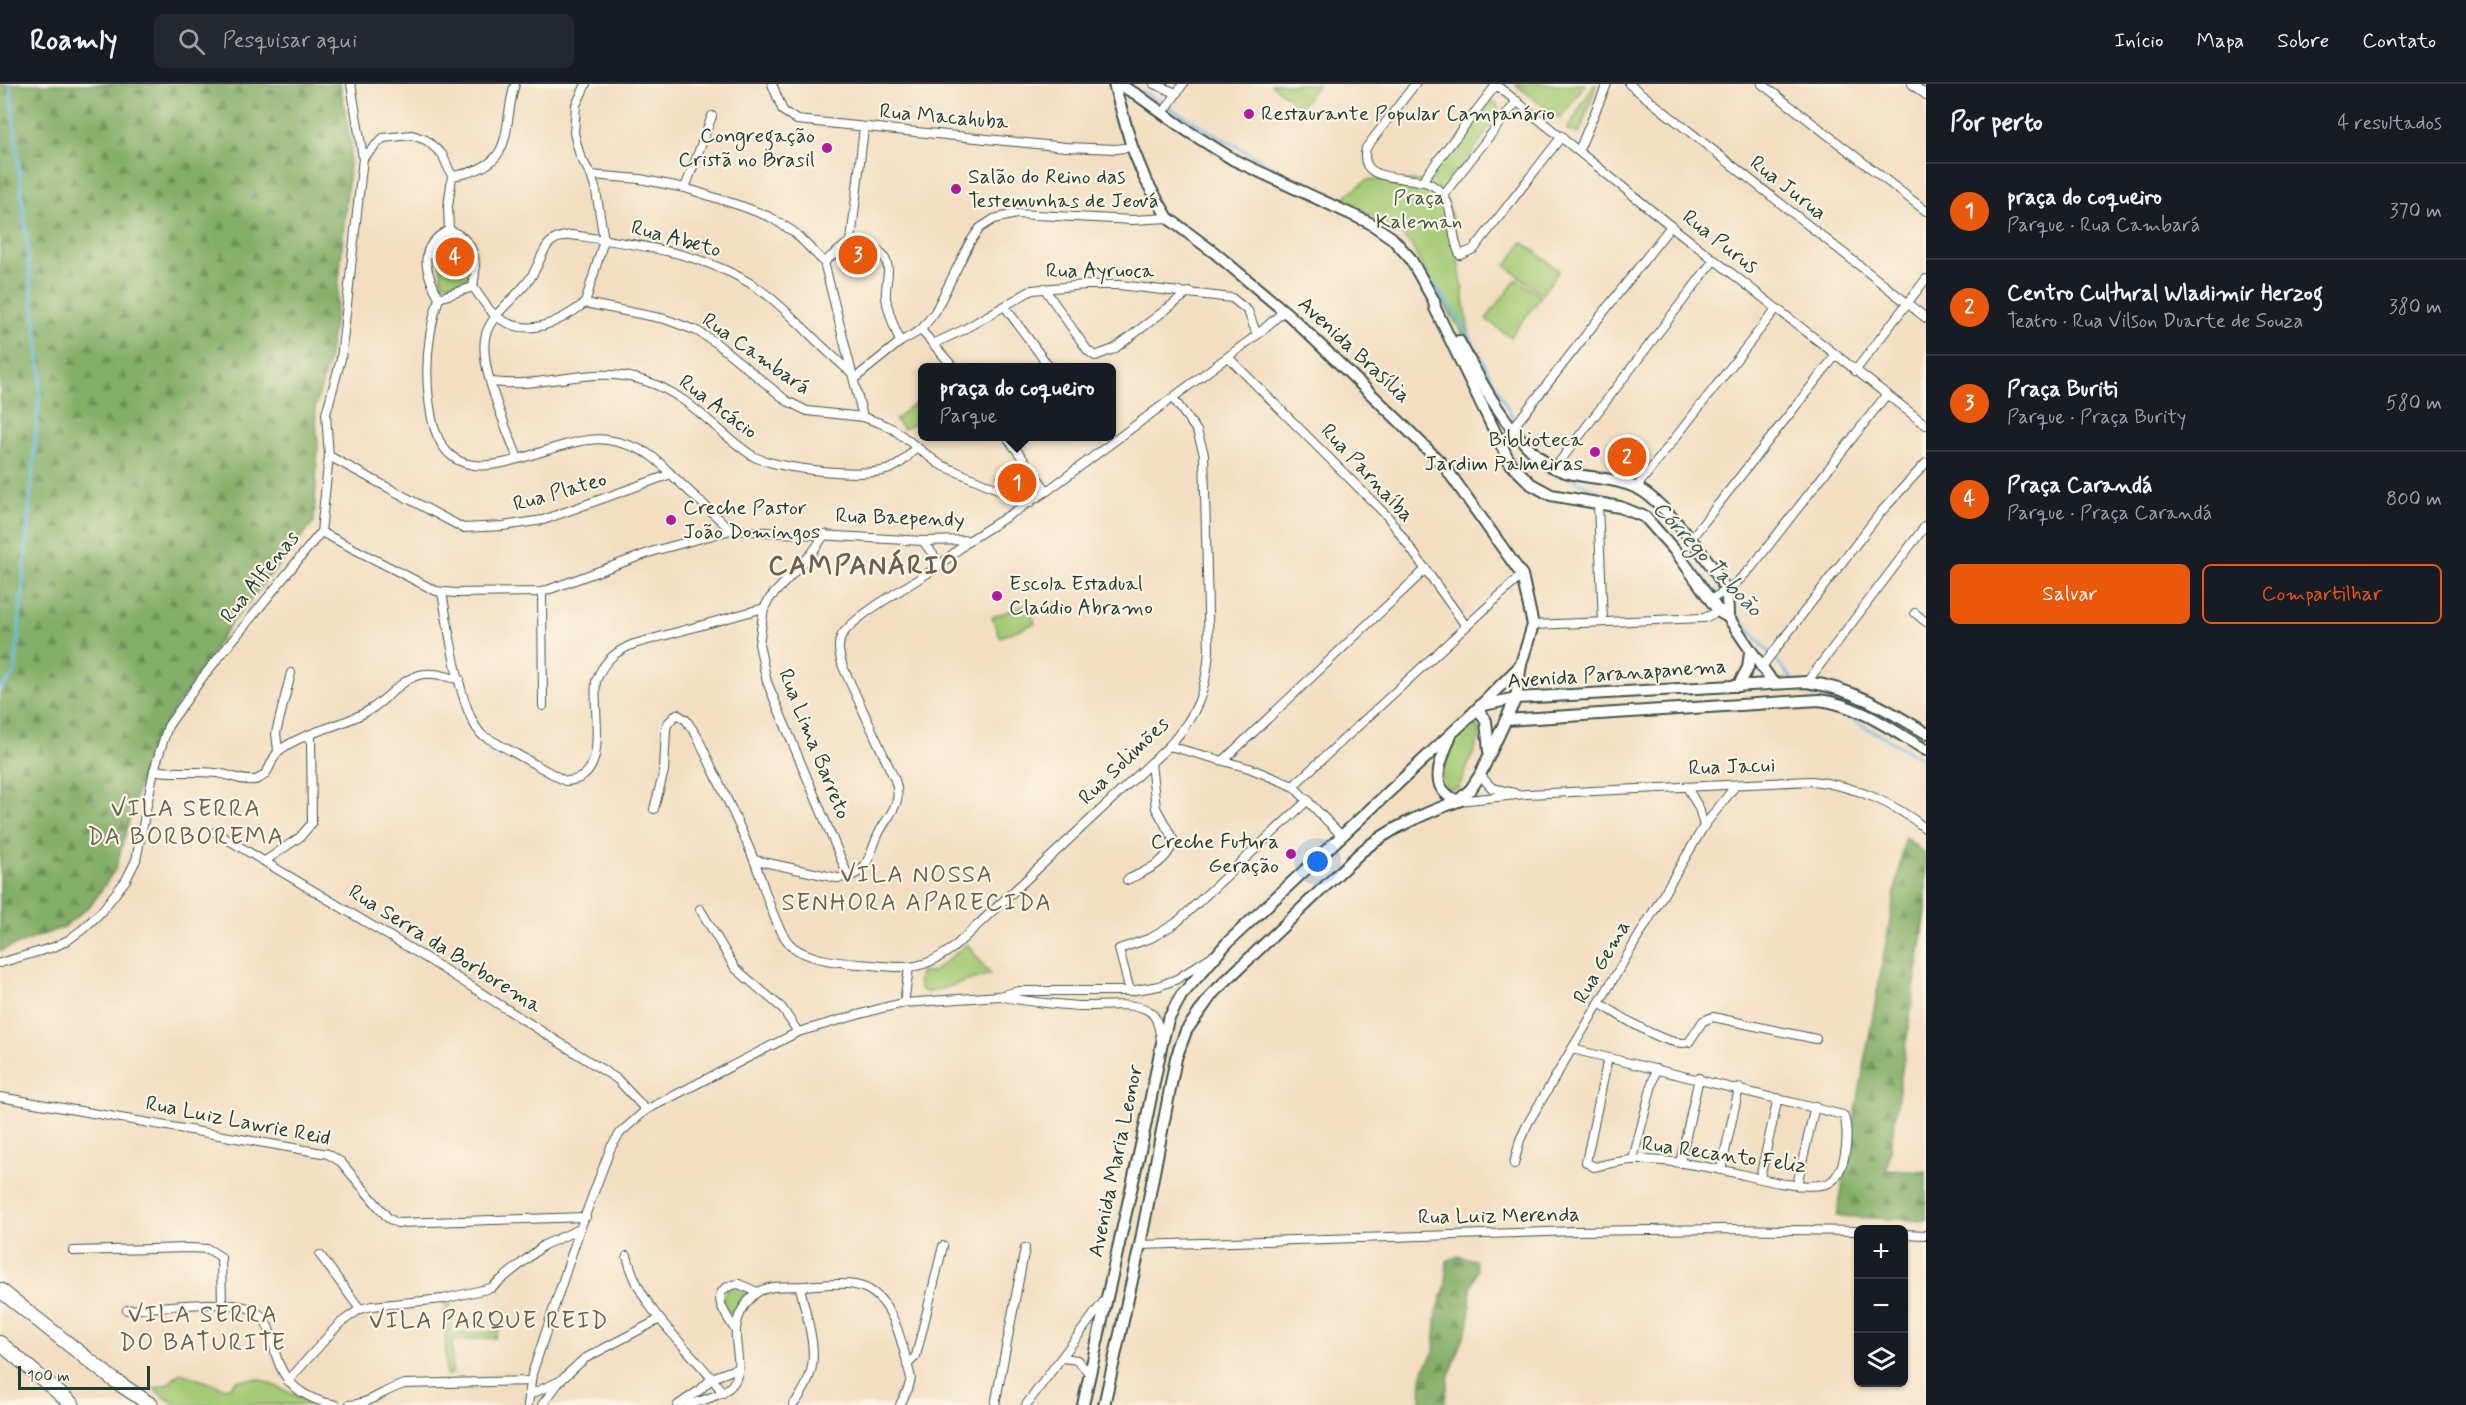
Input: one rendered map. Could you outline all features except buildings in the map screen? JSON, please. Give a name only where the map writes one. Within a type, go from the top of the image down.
[{"type":"highway","points":[[0,1290],[114,1380],[151,1405]]},
{"type":"highway","points":[[0,1344],[73,1405]]},
{"type":"street","name":"Rua Alfenas","points":[[0,963],[54,947],[83,929],[126,880],[136,860],[154,770],[168,726],[202,678],[321,532],[329,456],[326,414],[341,359],[363,158],[351,84]]},
{"type":"street","points":[[452,176],[472,173],[488,164],[502,147],[508,130],[515,84]]},
{"type":"street","points":[[473,287],[496,316],[518,327],[553,324],[585,303],[603,240],[596,191],[591,175],[580,156],[574,133],[576,105],[586,84]]},
{"type":"street","name":"Rua Macahuba","points":[[772,84],[783,111],[797,120],[1066,147],[1116,149],[1132,147]]},
{"type":"street","points":[[1116,84],[1164,112],[1186,130],[1234,160],[1370,223],[1385,233],[1410,258],[1434,301],[1435,308],[1502,442],[1510,463],[1531,484],[1551,495],[1635,512],[1646,517],[1677,553],[1711,600],[1725,612],[1773,683]]},
{"type":"street","name":"Avenida Brasília","points":[[1116,84],[1132,147],[1145,179],[1168,218],[1215,253],[1284,311],[1398,420],[1444,467],[1522,575],[1533,625],[1521,664],[1516,698],[1506,720]]},
{"type":"street","points":[[1154,84],[1176,93]]},
{"type":"street","points":[[1164,112],[1183,84]]},
{"type":"street","points":[[1415,84],[1366,148],[1364,156],[1368,167],[1378,175],[1422,181],[1444,194],[1450,211],[1455,246],[1460,255],[1474,249],[1562,136]]},
{"type":"street","points":[[1578,150],[1607,84]]},
{"type":"street","name":"Rua Jurua","points":[[1629,84],[1926,318]]},
{"type":"street","points":[[1762,84],[1926,211]]},
{"type":"street","points":[[1912,84],[1926,95]]},
{"type":"street","points":[[1422,181],[1496,85]]},
{"type":"street","name":"Rua Purus","points":[[1496,85],[1671,226],[1926,425]]},
{"type":"street","points":[[1444,194],[1517,101]]},
{"type":"street","points":[[685,188],[712,116]]},
{"type":"street","points":[[824,262],[851,242],[864,127]]},
{"type":"street","points":[[363,158],[383,138],[412,135],[426,140],[442,154],[452,176],[448,207],[449,230]]},
{"type":"street","points":[[591,175],[640,179],[685,188],[744,207],[794,232],[824,262],[863,417]]},
{"type":"street","points":[[853,376],[900,342],[921,330],[935,312],[970,242],[981,228],[994,219],[1016,214],[1133,220],[1168,218]]},
{"type":"street","points":[[1502,442],[1671,226]]},
{"type":"street","points":[[449,230],[462,235],[470,244],[476,274],[473,287]]},
{"type":"street","points":[[449,230],[431,245],[426,256],[426,269],[439,298],[429,335],[426,375],[435,431],[448,452],[465,464],[484,467],[576,441],[591,438],[609,440],[648,453],[731,530]]},
{"type":"street","name":"Rua Abeto","points":[[496,316],[533,276],[542,253],[552,240],[560,236],[572,235],[603,240],[699,260],[736,275],[770,297],[853,376]]},
{"type":"street","points":[[851,242],[878,249],[884,258],[888,269],[885,295],[900,342]]},
{"type":"street","points":[[1554,469],[1714,260]]},
{"type":"street","points":[[1855,371],[1926,279]]},
{"type":"street","name":"Rua Ayruoca","points":[[935,343],[1005,307],[1017,297],[1032,290],[1119,285],[1219,295],[1239,302],[1248,310],[1257,335]]},
{"type":"street","points":[[439,298],[473,287]]},
{"type":"street","points":[[1044,288],[1088,351],[1095,356],[1114,349],[1189,292]]},
{"type":"street","points":[[1434,301],[1439,303],[1467,356],[1511,428],[1540,459],[1554,469],[1636,488],[1657,501],[1690,540],[1724,589],[1725,612]]},
{"type":"street","name":"Rua Cambará","points":[[585,303],[664,319],[697,331],[715,342],[787,401],[807,411],[863,417],[893,429],[949,469],[1030,502]]},
{"type":"street","points":[[1005,307],[1046,363]]},
{"type":"street","points":[[1636,488],[1776,309]]},
{"type":"street","name":"Rua Baependy","points":[[1116,439],[1257,335],[1284,311]]},
{"type":"street","points":[[496,316],[487,331],[484,350],[486,368],[518,459]]},
{"type":"street","points":[[921,330],[935,343],[950,363]]},
{"type":"street","points":[[1690,540],[1836,355]]},
{"type":"street","name":"Rua Parnaíba","points":[[1228,357],[1388,517],[1466,626]]},
{"type":"street","name":"Rua Acácio","points":[[491,382],[523,383],[593,373],[620,374],[646,381],[671,392],[690,404],[727,438],[756,458],[793,467],[872,474],[892,469],[916,447]]},
{"type":"street","points":[[1711,600],[1736,583],[1751,568],[1887,394]]},
{"type":"street","name":"Rua Solimões","points":[[909,968],[927,964],[953,948],[1169,746],[1186,726],[1200,701],[1207,674],[1209,651],[1204,454],[1197,431],[1173,398]]},
{"type":"street","points":[[1010,441],[1047,490]]},
{"type":"street","points":[[1105,441],[1108,445]]},
{"type":"street","name":"Rua Baependy","points":[[321,532],[442,593],[542,592],[654,551],[731,530],[923,541],[970,540],[1030,502],[1114,441]]},
{"type":"street","name":"Rua Plateo","points":[[329,456],[463,528],[503,526],[543,520],[671,474]]},
{"type":"street","points":[[1761,668],[1880,513],[1926,463]]},
{"type":"street","points":[[1599,504],[1603,622]]},
{"type":"street","points":[[1807,682],[1926,525]]},
{"type":"street","name":"Rua Lima Barreto","points":[[825,534],[812,553],[778,587],[764,608],[759,644],[767,682],[849,878]]},
{"type":"street","points":[[753,860],[821,875],[849,878],[864,867],[870,858],[879,833],[898,801],[899,794],[895,780],[843,667],[839,645],[843,634],[867,614],[937,567],[970,540]]},
{"type":"street","points":[[923,541],[935,557],[937,567]]},
{"type":"street","points":[[1224,760],[1426,569]]},
{"type":"street","points":[[1293,786],[1522,575]]},
{"type":"street","points":[[542,592],[543,706]]},
{"type":"street","points":[[442,593],[470,717],[482,735],[556,778],[573,781],[584,776],[595,761],[596,681],[599,671],[614,654],[634,644],[764,608]]},
{"type":"street","points":[[1533,625],[1704,618],[1725,612]]},
{"type":"street","points":[[1915,613],[1926,622]]},
{"type":"street","points":[[1738,686],[1748,668],[1750,652]]},
{"type":"street","name":"Avenida Brasília","points":[[1479,707],[1521,664]]},
{"type":"street","points":[[278,752],[276,734],[291,674]]},
{"type":"street","points":[[154,770],[172,773],[203,771],[253,780],[263,776],[278,752],[311,734],[356,718],[371,710],[416,675],[434,674],[460,680]]},
{"type":"street","name":"Avenida Paranapanema","points":[[528,1405],[531,1381],[580,1229],[610,1148],[621,1132],[646,1110],[798,1032],[904,1003],[999,996],[1019,991],[1130,992],[1178,979],[1227,943],[1479,707],[1516,698],[1807,682],[1832,685],[1856,694],[1926,733]]},
{"type":"street","name":"Avenida Paranapanema","points":[[1251,957],[1379,837],[1401,824],[1458,801],[1471,789],[1506,720],[1819,700],[1857,709],[1926,750]]},
{"type":"street","points":[[1479,707],[1486,721],[1489,754]]},
{"type":"street","points":[[654,809],[664,771],[666,729],[668,723],[677,714],[686,720],[698,736],[785,938],[796,949],[828,960],[909,968],[904,1003]]},
{"type":"street","points":[[265,861],[300,837],[312,823],[311,734]]},
{"type":"street","points":[[1451,734],[1439,766],[1438,779],[1444,792],[1458,801]]},
{"type":"street","points":[[1169,746],[1224,760],[1272,776],[1293,786],[1342,836]]},
{"type":"street","points":[[1127,880],[1159,863],[1170,852],[1174,841],[1156,808],[1151,763]]},
{"type":"street","name":"Rua Jacui","points":[[1480,775],[1492,788],[1527,794]]},
{"type":"street","name":"Rua Jacui","points":[[1458,801],[1527,794],[1812,781],[1842,785],[1896,809],[1926,829]]},
{"type":"street","name":"Rua Gema","points":[[1514,1164],[1524,1131],[1572,1049],[1704,826],[1736,785]]},
{"type":"street","points":[[1688,786],[1700,808],[1704,826]]},
{"type":"street","points":[[1130,992],[1119,949],[1151,938],[1176,922],[1308,800]]},
{"type":"street","name":"Rua Serra da Borborema","points":[[215,831],[617,1078],[646,1110]]},
{"type":"street","points":[[700,909],[735,968],[782,1008],[798,1032]]},
{"type":"street","name":"Avenida Maria Leonor","points":[[1083,1405],[1162,1043],[1174,1008],[1181,996],[1227,943]]},
{"type":"street","name":"Avenida Maria Leonor","points":[[1104,1405],[1140,1245],[1176,1058],[1186,1031],[1213,993],[1251,957]]},
{"type":"street","name":"Avenida Paranapanema","points":[[999,996],[1079,1006],[1127,1006],[1146,1009],[1155,1018],[1162,1043]]},
{"type":"street","points":[[1599,1003],[1652,1033],[1682,1043],[1689,1042],[1703,1021],[1713,1017],[1816,1038]]},
{"type":"street","name":"Rua Recanto Feliz","points":[[1572,1049],[1815,1106],[1843,1115],[1848,1138],[1840,1170],[1833,1181],[1817,1185],[1797,1185],[1680,1163],[1633,1160],[1594,1167],[1586,1162],[1608,1058]]},
{"type":"street","points":[[1633,1160],[1656,1069]]},
{"type":"street","points":[[1680,1163],[1699,1078]]},
{"type":"street","points":[[1721,1170],[1738,1088]]},
{"type":"street","name":"Rua Luiz Lawrie Reid","points":[[0,1097],[327,1154],[341,1162],[388,1218],[396,1223],[586,1217]]},
{"type":"street","points":[[1760,1178],[1778,1098]]},
{"type":"street","points":[[1797,1185],[1815,1106]]},
{"type":"street","points":[[1142,1141],[1160,1143]]},
{"type":"street","points":[[288,1381],[339,1324],[360,1309],[443,1299],[491,1288],[544,1245],[580,1229]]},
{"type":"street","name":"Rua Luiz Merenda","points":[[1140,1245],[1587,1231],[1733,1229],[1854,1231]]},
{"type":"street","points":[[1908,1234],[1926,1235]]},
{"type":"street","points":[[907,1365],[916,1356],[943,1246]]},
{"type":"street","points":[[73,1251],[156,1247],[208,1249],[221,1257],[222,1304]]},
{"type":"street","points":[[995,1405],[1025,1248]]},
{"type":"street","points":[[320,1256],[360,1309]]},
{"type":"street","points":[[627,1256],[641,1294],[658,1320],[723,1393]]},
{"type":"street","points":[[736,1331],[720,1304],[719,1298],[721,1292],[733,1284],[739,1284],[757,1292],[784,1287],[846,1284],[863,1287],[872,1292],[888,1308],[907,1365],[911,1378],[900,1405]]},
{"type":"street","points":[[793,1405],[808,1384],[814,1361],[800,1287]]},
{"type":"street","points":[[688,1405],[723,1393],[736,1380],[738,1368],[736,1331],[743,1310],[757,1292]]},
{"type":"street","points":[[1026,1405],[1107,1297]]},
{"type":"street","points":[[127,1310],[222,1304],[253,1310],[265,1321],[271,1334],[278,1363],[288,1381],[306,1397],[336,1405]]},
{"type":"street","points":[[542,1405],[560,1381],[584,1359],[658,1320]]},
{"type":"street","points":[[1063,1358],[1077,1360],[1090,1374]]},
{"type":"street","points":[[678,1405],[700,1390],[712,1378],[738,1368]]},
{"type":"street","points":[[349,1405],[369,1402],[405,1384],[531,1381]]},
{"type":"street","points":[[529,1395],[560,1381]]},
{"type":"green space","points":[[0,84],[340,84],[351,146],[337,304],[328,363],[315,408],[318,444],[314,522],[231,623],[149,748],[116,868],[92,904],[64,927],[0,951]]},
{"type":"green space","points":[[1271,84],[1317,84],[1318,85],[1300,107]]},
{"type":"green space","points":[[1515,84],[1585,84],[1560,119]]},
{"type":"green space","points":[[1594,84],[1597,84],[1579,134],[1567,130]]},
{"type":"green space","name":"Praça Kaleman","points":[[1491,102],[1498,105],[1499,113],[1444,194],[1452,219],[1471,346],[1431,283],[1411,245],[1398,231],[1342,199],[1367,180],[1422,181]]},
{"type":"green space","points":[[450,241],[465,243],[471,264],[469,278],[447,284],[442,282],[439,251]]},
{"type":"green space","points":[[1523,242],[1559,271],[1542,294],[1506,266]]},
{"type":"green space","points":[[851,245],[868,249],[879,262],[836,261]]},
{"type":"green space","points":[[1517,279],[1541,297],[1510,337],[1486,319]]},
{"type":"green space","points":[[918,402],[918,422],[904,429],[895,421]]},
{"type":"green space","points":[[1019,467],[1035,486],[1022,496],[996,480]]},
{"type":"green space","points":[[1027,605],[1035,623],[1000,637],[992,617]]},
{"type":"green space","points":[[1475,724],[1481,734],[1459,787],[1448,790],[1443,781],[1442,771],[1447,753],[1453,744]]},
{"type":"green space","points":[[1905,837],[1926,855],[1926,911],[1887,1170],[1926,1172],[1926,1221],[1837,1216]]},
{"type":"green space","points":[[967,944],[990,974],[928,993],[924,992],[919,982],[921,972],[933,972]]},
{"type":"green space","points":[[1458,1256],[1475,1260],[1477,1270],[1471,1288],[1469,1323],[1449,1377],[1444,1405],[1421,1405],[1422,1373],[1434,1352],[1437,1312],[1446,1284],[1447,1261]]},
{"type":"green space","points":[[743,1287],[744,1294],[734,1311],[727,1312],[722,1299],[726,1290]]},
{"type":"green space","points":[[451,1303],[451,1335],[493,1332],[502,1325],[495,1338],[452,1341],[452,1374],[446,1375],[445,1304]]},
{"type":"green space","points":[[180,1373],[225,1388],[237,1380],[260,1379],[316,1405],[177,1405],[153,1389],[168,1384]]},
{"type":"waterway","points":[[0,690],[15,673],[41,376],[10,84]]},
{"type":"waterway","name":"Córrego Taboão","points":[[1142,92],[1316,192]]},
{"type":"waterway","name":"Córrego Taboão","points":[[1422,269],[1460,319],[1516,424]]},
{"type":"waterway","name":"Córrego Taboão","points":[[1568,477],[1625,503]]},
{"type":"waterway","name":"Córrego Taboão","points":[[1687,558],[1724,601]]},
{"type":"waterway","name":"Córrego Taboão","points":[[1732,610],[1793,680]]},
{"type":"waterway","name":"Córrego Taboão","points":[[1797,685],[1814,697]]},
{"type":"waterway","name":"Córrego Taboão","points":[[1832,708],[1926,761]]},
{"type":"place","name":"Restaurante Popular Campanário","points":[[1249,114]]},
{"type":"place","name":"Congregação Cristã no Brasil","points":[[827,148]]},
{"type":"place","name":"Salão do Reino das Testemunhas de Jeová","points":[[956,189]]},
{"type":"place","name":"Praça Buriti","points":[[858,255]]},
{"type":"place","name":"Praça Carandá","points":[[455,257]]},
{"type":"place","name":"Biblioteca Jardim Palmeiras","points":[[1595,452]]},
{"type":"place","name":"Centro Cultural Wladimir Herzog","points":[[1627,457]]},
{"type":"place","name":"praça do coqueiro","points":[[1017,483]]},
{"type":"place","name":"Creche Pastor João Domingos","points":[[671,520]]},
{"type":"place","name":"Escola Estadual Claúdio Abramo","points":[[997,596]]},
{"type":"place","name":"Creche Futura Geração","points":[[1291,854]]},
{"type":"district","name":"CAMPANÁRIO","points":[[864,566]]},
{"type":"district","name":"VILA SERRA DA BORBOREMA","points":[[186,823]]},
{"type":"district","name":"VILA NOSSA SENHORA APARECIDA","points":[[917,889]]},
{"type":"district","name":"VILA PARQUE REID","points":[[489,1321]]},
{"type":"district","name":"VILA SERRA DO BATURITE","points":[[203,1329]]}]
